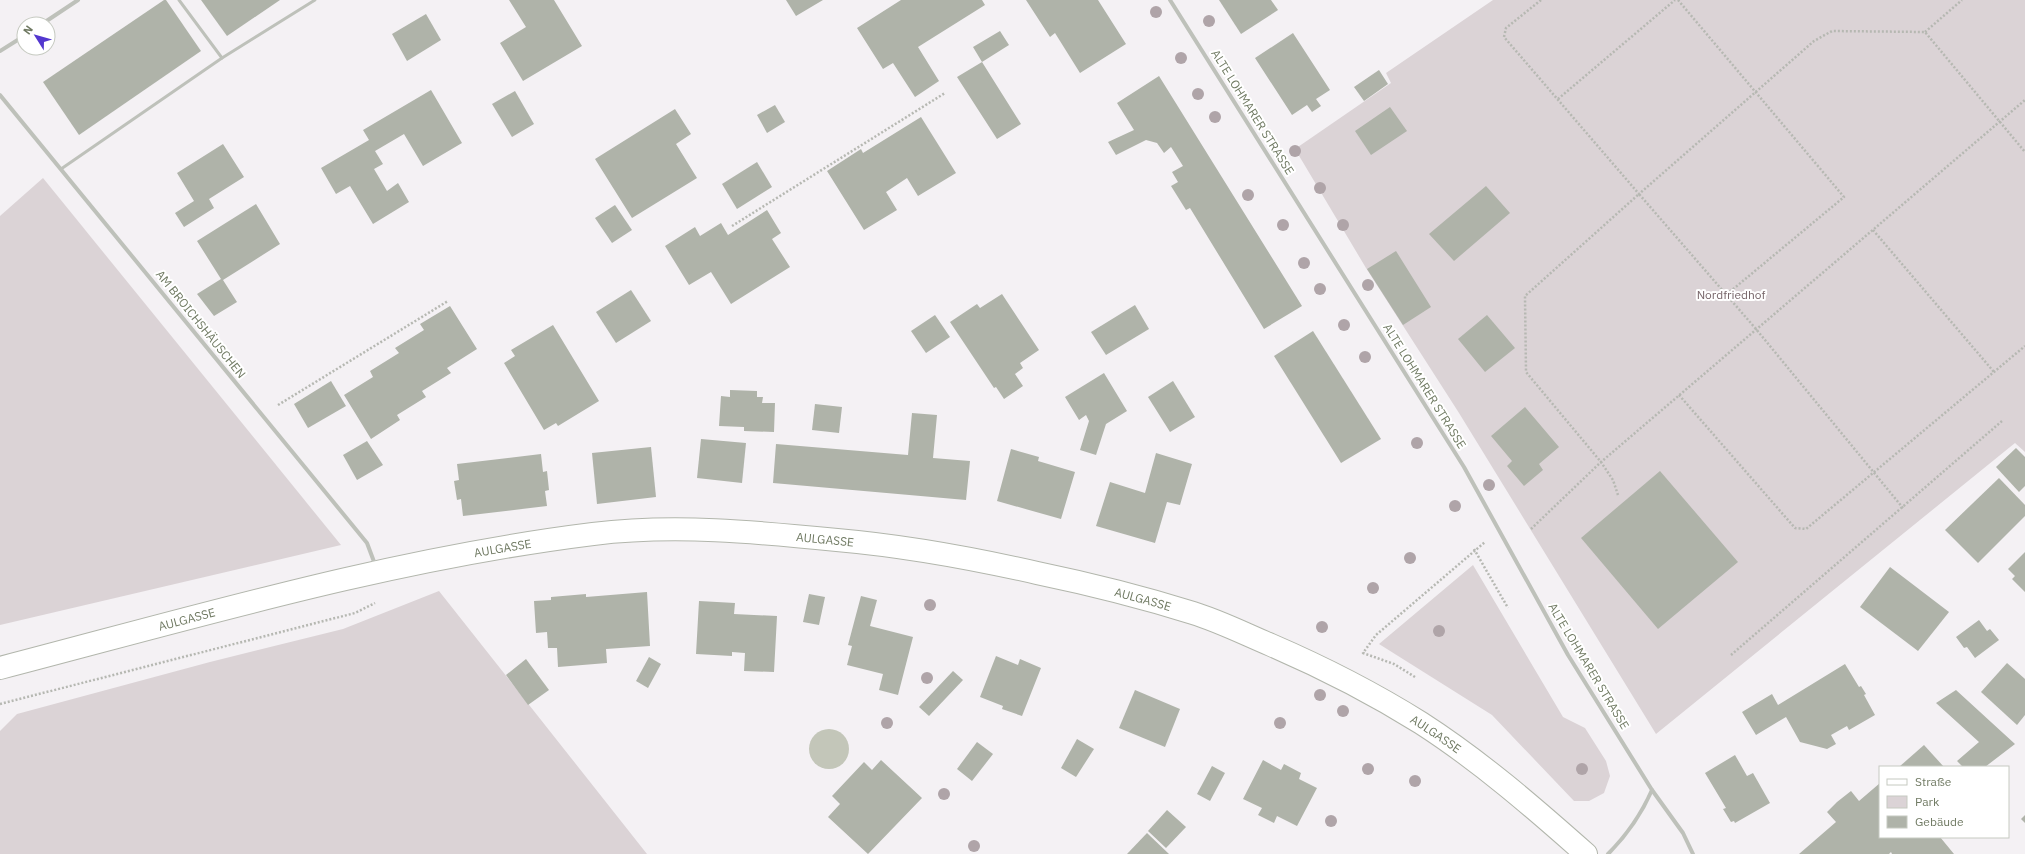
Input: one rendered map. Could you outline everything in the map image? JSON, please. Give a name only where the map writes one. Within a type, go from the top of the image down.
[{"type":"main road","name":"AULGASSE","points":[[0,668],[377,571],[461,553],[597,534],[669,530],[725,531],[901,546],[968,557],[1108,588],[1197,614],[1262,641],[1344,679],[1421,723],[1518,794],[1586,854]]},
{"type":"street","points":[[54,16],[78,0]]},
{"type":"street","name":"ALTE LOHMARER STRASSE","points":[[1170,0],[1464,467],[1568,655],[1652,790],[1683,833],[1693,854]]},
{"type":"street","points":[[0,52],[16,41]]},
{"type":"street","name":"AM BROICHSHÄUSCHEN","points":[[0,95],[367,542],[377,571]]},
{"type":"street","points":[[1608,854],[1621,842],[1641,815],[1652,790]]},
{"type":"lane","points":[[179,0],[222,58]]},
{"type":"lane","points":[[61,169],[222,58],[315,0]]},
{"type":"path","points":[[1541,0],[1506,28],[1504,37],[1756,329],[1875,472],[1903,508]]},
{"type":"path","points":[[1558,99],[1676,0],[1844,197],[1726,296]]},
{"type":"path","points":[[1618,495],[1613,480],[1601,462],[1526,372],[1525,296],[1814,41],[1832,31],[1926,32],[1962,0]]},
{"type":"path","points":[[1926,32],[2025,152]]},
{"type":"path","points":[[732,226],[945,93]]},
{"type":"path","points":[[1531,529],[1601,462],[2025,100]]},
{"type":"path","points":[[1873,230],[1994,372]]},
{"type":"path","points":[[262,415],[448,301]]},
{"type":"path","points":[[1679,395],[1795,528],[1806,529],[2025,346]]},
{"type":"path","points":[[1731,655],[2002,421]]},
{"type":"path","points":[[1415,677],[1394,664],[1363,653],[1376,635],[1474,549],[1499,531]]},
{"type":"path","points":[[1474,549],[1508,608]]},
{"type":"path","points":[[0,704],[355,613],[381,600]]},
{"type":"green space","name":"Nordfriedhof","points":[[1493,0],[2025,0],[2025,452],[2015,443],[1656,734],[1459,413],[1366,268],[1295,149],[1391,83],[1386,73]]},
{"type":"green space","points":[[43,178],[341,545],[0,625],[0,216]]},
{"type":"green space","points":[[1473,565],[1563,717],[1585,728],[1606,761],[1610,776],[1604,793],[1589,801],[1574,801],[1492,715],[1379,644]]},
{"type":"green space","points":[[439,591],[647,854],[0,854],[0,731],[17,714],[210,662],[343,629]]},
{"type":"shaded area","points":[[829,729],[837,731],[843,735],[847,741],[849,749],[847,757],[843,763],[837,767],[829,769],[821,767],[815,763],[811,757],[809,749],[811,741],[815,735],[821,731]]},
{"type":"building","points":[[166,0],[201,51],[79,135],[43,82]]},
{"type":"building","points":[[201,0],[280,0],[227,36]]},
{"type":"building","points":[[509,0],[554,0],[582,46],[523,81],[500,43],[526,27]]},
{"type":"building","points":[[786,0],[823,0],[796,16]]},
{"type":"building","points":[[901,0],[982,0],[985,5],[918,47],[939,81],[915,97],[893,63],[883,69],[857,28]]},
{"type":"building","points":[[1026,0],[1098,0],[1126,44],[1080,73],[1055,33],[1050,37]]},
{"type":"building","points":[[1219,0],[1271,0],[1278,10],[1241,34]]},
{"type":"building","points":[[426,14],[441,40],[407,61],[392,34]]},
{"type":"building","points":[[1000,31],[1009,45],[982,62],[973,47]]},
{"type":"building","points":[[1293,33],[1330,90],[1316,99],[1321,106],[1312,112],[1307,105],[1292,115],[1255,58]]},
{"type":"building","points":[[982,62],[1021,124],[997,139],[957,77]]},
{"type":"building","points":[[1379,70],[1388,84],[1364,101],[1354,87]]},
{"type":"building","points":[[1159,76],[1302,306],[1264,329],[1190,208],[1186,210],[1171,186],[1178,182],[1172,172],[1183,166],[1171,147],[1164,153],[1157,143],[1146,140],[1116,155],[1108,142],[1134,130],[1117,103]]},
{"type":"building","points":[[431,90],[462,143],[423,166],[404,134],[375,151],[383,164],[374,169],[387,191],[398,183],[409,202],[373,224],[350,186],[336,194],[321,168],[369,140],[363,130]]},
{"type":"building","points":[[515,91],[534,124],[512,137],[492,104]]},
{"type":"building","points":[[775,105],[785,122],[767,133],[757,115]]},
{"type":"building","points":[[1390,107],[1407,131],[1371,155],[1355,131]]},
{"type":"building","points":[[675,109],[691,134],[676,144],[697,178],[632,218],[595,159]]},
{"type":"building","points":[[921,117],[956,173],[918,196],[907,178],[886,192],[897,210],[864,230],[827,171],[861,149],[863,153]]},
{"type":"building","points":[[223,144],[244,177],[209,199],[214,208],[184,227],[175,213],[194,201],[177,173]]},
{"type":"building","points":[[757,162],[772,187],[737,209],[722,184]]},
{"type":"building","points":[[1486,186],[1510,213],[1454,261],[1429,234]]},
{"type":"building","points":[[256,204],[280,244],[223,280],[237,302],[214,316],[197,294],[221,279],[197,241]]},
{"type":"building","points":[[615,205],[632,230],[612,243],[595,218]]},
{"type":"building","points":[[767,210],[781,233],[772,239],[790,267],[731,304],[711,272],[689,285],[665,246],[695,227],[700,236],[721,223],[728,235]]},
{"type":"building","points":[[1396,251],[1431,307],[1403,325],[1367,269]]},
{"type":"building","points":[[631,290],[651,321],[616,343],[596,312]]},
{"type":"building","points":[[1002,294],[1039,350],[1020,363],[1023,368],[1015,374],[1023,386],[1004,399],[996,387],[994,388],[950,322],[977,304],[980,308]]},
{"type":"building","points":[[1135,305],[1149,329],[1106,355],[1091,332]]},
{"type":"building","points":[[450,306],[477,349],[447,368],[451,373],[422,391],[426,397],[397,415],[400,420],[371,439],[344,395],[373,377],[370,371],[399,353],[395,348],[424,330],[420,324]]},
{"type":"building","points":[[935,315],[950,337],[926,353],[911,331]]},
{"type":"building","points":[[1487,315],[1515,348],[1485,372],[1458,339]]},
{"type":"building","points":[[553,325],[599,401],[558,426],[556,423],[544,430],[504,363],[515,356],[511,350]]},
{"type":"building","points":[[1313,331],[1381,439],[1341,463],[1274,356]]},
{"type":"building","points":[[1104,373],[1127,411],[1106,424],[1096,455],[1080,450],[1089,421],[1086,415],[1079,420],[1065,397]]},
{"type":"building","points":[[331,381],[346,406],[308,428],[294,404]]},
{"type":"building","points":[[1173,381],[1195,417],[1170,432],[1148,397]]},
{"type":"building","points":[[730,390],[757,391],[757,397],[763,397],[762,403],[775,403],[774,432],[744,431],[744,427],[719,426],[721,396],[730,397]]},
{"type":"building","points":[[815,404],[842,407],[839,433],[812,430]]},
{"type":"building","points":[[1525,407],[1559,447],[1539,464],[1543,470],[1524,486],[1507,466],[1512,461],[1491,436]]},
{"type":"building","points":[[912,413],[937,415],[933,458],[970,461],[966,500],[773,483],[776,444],[908,455]]},
{"type":"building","points":[[701,439],[746,443],[742,483],[697,478]]},
{"type":"building","points":[[367,441],[383,465],[357,480],[343,455]]},
{"type":"building","points":[[651,447],[656,497],[597,504],[592,453]]},
{"type":"building","points":[[2016,448],[2025,457],[2025,486],[2019,492],[1996,467]]},
{"type":"building","points":[[1011,449],[1039,457],[1038,461],[1075,472],[1061,519],[997,501]]},
{"type":"building","points":[[1156,453],[1192,464],[1180,505],[1167,502],[1155,543],[1096,526],[1110,482],[1145,493]]},
{"type":"building","points":[[541,454],[543,472],[547,471],[549,490],[545,491],[547,506],[463,516],[461,499],[457,500],[454,481],[459,480],[457,464]]},
{"type":"building","points":[[1660,471],[1738,562],[1658,629],[1581,538]]},
{"type":"building","points":[[1999,478],[2025,505],[2025,516],[1978,563],[1945,530]]},
{"type":"building","points":[[2025,552],[2025,592],[2012,579],[2015,576],[2008,569]]},
{"type":"building","points":[[1890,567],[1949,612],[1918,651],[1860,607]]},
{"type":"building","points":[[647,592],[650,646],[606,649],[607,663],[558,667],[557,648],[548,648],[547,632],[536,633],[534,601],[551,600],[551,597],[586,594],[586,597]]},
{"type":"building","points":[[809,594],[825,597],[819,625],[803,622]]},
{"type":"building","points":[[861,596],[877,600],[870,626],[913,637],[898,695],[879,690],[883,674],[847,665],[852,646],[848,645]]},
{"type":"building","points":[[699,601],[735,603],[734,614],[777,616],[774,672],[744,671],[745,653],[732,652],[732,656],[696,654]]},
{"type":"building","points":[[1979,620],[1987,631],[1990,629],[1999,640],[1975,658],[1967,647],[1964,648],[1956,637]]},
{"type":"building","points":[[996,656],[1018,665],[1020,659],[1041,668],[1022,716],[1002,709],[1003,706],[980,697]]},
{"type":"building","points":[[649,657],[661,664],[648,688],[636,681]]},
{"type":"building","points":[[526,659],[549,690],[528,705],[506,675]]},
{"type":"building","points":[[2007,663],[2025,679],[2025,715],[2017,725],[1981,692]]},
{"type":"building","points":[[1845,664],[1859,687],[1861,686],[1866,694],[1864,695],[1875,715],[1849,730],[1847,726],[1831,735],[1836,744],[1827,749],[1800,742],[1786,717],[1756,735],[1742,712],[1772,694],[1778,705]]},
{"type":"building","points":[[953,671],[963,680],[929,716],[919,707]]},
{"type":"building","points":[[1135,690],[1180,709],[1165,747],[1119,728]]},
{"type":"building","points":[[1956,690],[2015,744],[1986,766],[1962,766],[1957,761],[1979,742],[1936,703]]},
{"type":"building","points":[[1077,739],[1094,749],[1076,777],[1061,768]]},
{"type":"building","points":[[977,742],[993,754],[972,781],[957,769]]},
{"type":"building","points":[[1924,745],[1943,766],[1900,766]]},
{"type":"building","points":[[1735,755],[1747,776],[1753,773],[1770,803],[1735,823],[1734,821],[1731,822],[1723,809],[1726,808],[1705,773]]},
{"type":"building","points":[[881,760],[922,798],[868,854],[828,817],[840,804],[832,796],[864,762],[872,770]]},
{"type":"building","points":[[1263,760],[1281,770],[1284,764],[1301,773],[1299,779],[1317,788],[1297,826],[1277,816],[1274,823],[1258,815],[1262,808],[1243,799]]},
{"type":"building","points":[[1212,766],[1225,773],[1210,801],[1197,794]]},
{"type":"building","points":[[1879,784],[1879,838],[1941,838],[1954,854],[1892,854],[1891,852],[1889,854],[1799,854],[1836,822],[1827,812],[1837,802],[1851,791],[1859,801]]},
{"type":"building","points":[[1167,810],[1186,827],[1166,848],[1148,831]]},
{"type":"building","points":[[2025,815],[2025,823],[2021,819]]},
{"type":"building","points":[[1147,833],[1169,854],[1127,854]]}]
